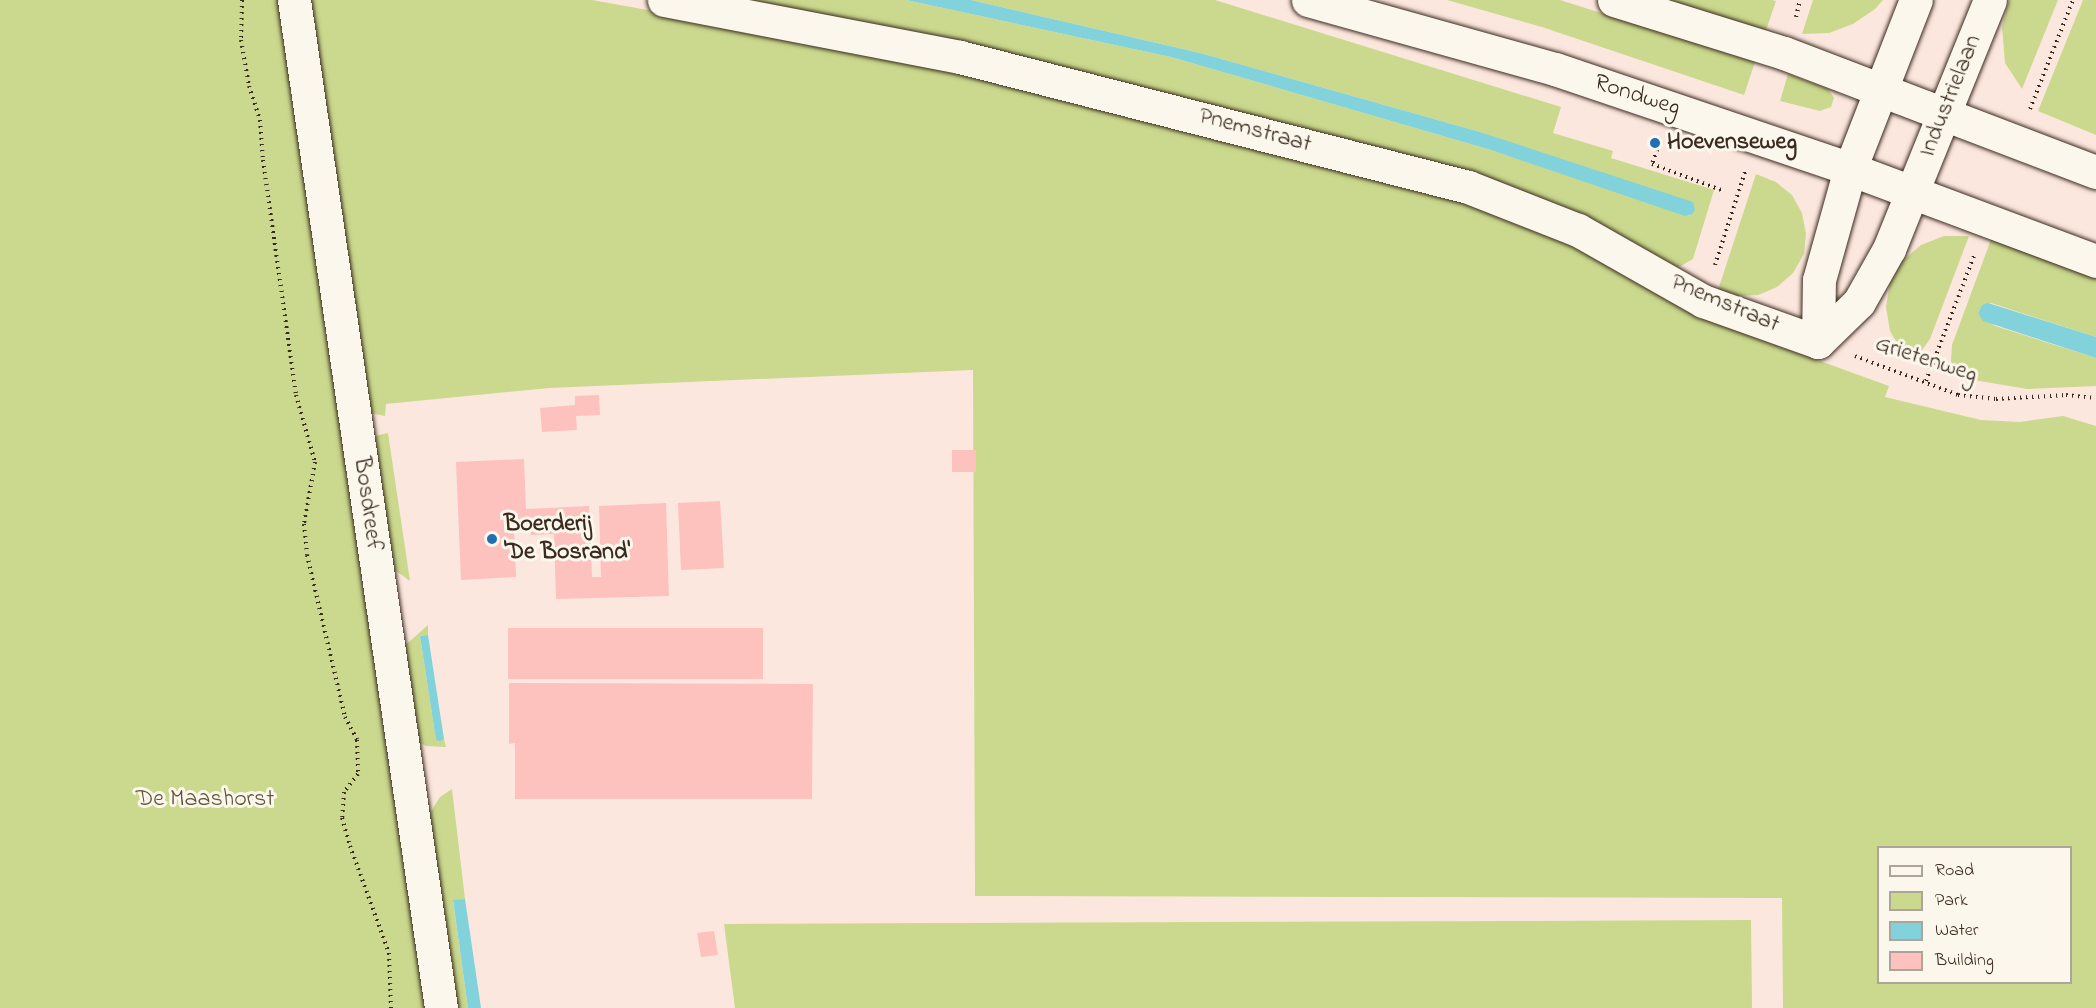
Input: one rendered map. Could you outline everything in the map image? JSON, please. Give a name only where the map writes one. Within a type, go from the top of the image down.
[{"type":"street","name":"Bosdreef","points":[[294,0],[441,1008]]},
{"type":"street","name":"Pnemstraat","points":[[664,0],[960,57],[1468,187],[1578,230],[1703,301],[1818,342],[1819,279],[1850,169]]},
{"type":"street","name":"Rondweg","points":[[1308,0],[1555,69],[1850,169],[2096,261]]},
{"type":"street","points":[[1614,0],[1784,53],[2096,172]]},
{"type":"street","points":[[1850,169],[1916,0]]},
{"type":"street","name":"Industrielaan","points":[[1912,192],[1990,0]]},
{"type":"street","points":[[1818,342],[1859,302],[1889,249],[1912,192]]},
{"type":"path","points":[[242,0],[241,40],[249,86],[260,120],[263,160],[296,394],[315,462],[304,524],[307,555],[345,717],[357,740],[358,774],[344,792],[342,818],[389,953],[391,1008]]},
{"type":"path","points":[[1660,140],[1652,164],[1724,191]]},
{"type":"path","name":"Grietenweg","points":[[1818,342],[1958,395],[1996,399],[2066,395],[2096,398]]},
{"type":"green space","name":"De Maashorst","points":[[0,0],[300,0],[451,1008],[0,1008]]},
{"type":"green space","points":[[313,0],[592,0],[764,31],[1009,83],[1464,201],[1538,230],[1592,256],[1704,319],[1889,386],[1885,397],[1981,420],[2020,422],[2063,416],[2096,426],[2096,1008],[1783,1008],[1782,898],[975,896],[973,370],[549,388],[386,404],[385,416],[370,413],[311,6]]},
{"type":"green space","points":[[739,0],[906,0],[1171,57],[1491,150],[1690,216],[1574,165],[1480,132],[1200,53],[971,0],[1215,0],[1561,107],[1553,133],[1613,151],[1611,158],[1714,190],[1693,259],[1677,268],[1636,246]]},
{"type":"green space","points":[[1447,0],[1560,0],[1755,62],[1744,95],[1542,27]]},
{"type":"green space","points":[[1654,0],[1772,0],[1776,1],[1766,30]]},
{"type":"green space","points":[[1813,0],[1883,0],[1875,9],[1853,24],[1829,33],[1802,34]]},
{"type":"green space","points":[[2009,0],[2058,0],[2022,89],[2005,63],[2002,27]]},
{"type":"green space","points":[[2083,0],[2096,0],[2096,135],[2038,111]]},
{"type":"green space","points":[[1788,74],[1828,89],[1834,98],[1831,107],[1820,111],[1780,101]]},
{"type":"green space","points":[[1756,174],[1776,182],[1792,195],[1802,213],[1806,234],[1804,254],[1793,273],[1777,287],[1758,295],[1737,296],[1718,290]]},
{"type":"green space","points":[[1993,234],[2096,275],[2096,337],[1991,303],[1982,305],[1978,313],[1995,326],[2096,358],[2096,386],[2027,389],[1959,377],[1954,370],[1951,361],[1952,345]]},
{"type":"green space","points":[[1944,236],[1969,236],[1930,339],[1922,350],[1903,353],[1890,331],[1886,307],[1890,283],[1902,261],[1921,245]]},
{"type":"green space","points":[[388,433],[410,581],[389,566],[370,440],[375,436]]},
{"type":"green space","points":[[428,625],[428,635],[420,636],[436,740],[444,739],[446,747],[426,746],[416,741],[402,648]]},
{"type":"green space","points":[[452,789],[465,899],[453,901],[468,1008],[456,1008],[428,816],[440,797]]},
{"type":"green space","points":[[1751,920],[1752,1008],[735,1008],[724,924]]},
{"type":"water","points":[[906,0],[971,0],[1200,53],[1480,132],[1693,202],[1695,210],[1692,214],[1685,216],[1491,150],[1171,57]]},
{"type":"water","points":[[1988,303],[2096,337],[2096,358],[1983,321],[1978,313],[1982,305]]},
{"type":"water","points":[[428,635],[444,739],[440,741],[436,740],[420,636]]},
{"type":"water","points":[[465,899],[481,1008],[468,1008],[453,900]]},
{"type":"building","points":[[599,395],[600,415],[576,416],[577,430],[542,432],[540,408],[575,405],[575,396]]},
{"type":"building","points":[[952,450],[976,450],[976,472],[952,472]]},
{"type":"building","points":[[524,459],[526,509],[589,506],[592,577],[601,577],[599,506],[666,503],[669,596],[556,599],[554,534],[531,535],[530,529],[514,529],[516,577],[461,580],[456,462]]},
{"type":"building","points":[[720,501],[724,568],[681,570],[678,503]]},
{"type":"building","points":[[508,628],[763,628],[763,679],[508,679]]},
{"type":"building","points":[[509,683],[813,684],[812,799],[515,799],[515,743],[509,744]]},
{"type":"building","points":[[714,931],[718,955],[701,957],[697,933]]},
{"type":"place","name":"Hoevenseweg","points":[[1655,143]]},
{"type":"place","name":"Boerderij 'De Bosrand'","points":[[492,539]]}]
